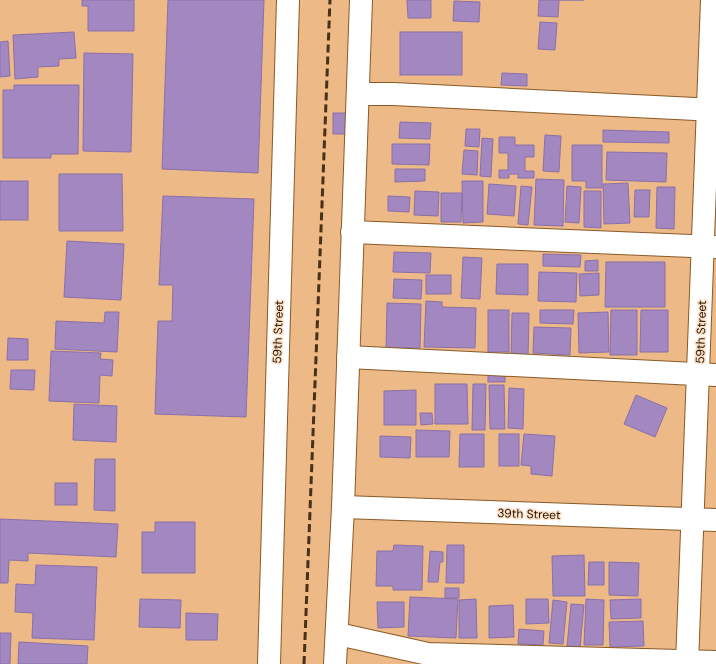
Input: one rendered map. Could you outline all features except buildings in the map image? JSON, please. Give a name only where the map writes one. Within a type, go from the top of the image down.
[{"type":"street","name":"59th Street","points":[[269,664],[288,0]]},
{"type":"street","points":[[335,664],[338,634],[343,508],[361,0]]},
{"type":"street","name":"59th Street","points":[[687,662],[693,519],[708,374],[712,0]]},
{"type":"street","points":[[358,94],[393,94],[712,110]]},
{"type":"street","points":[[352,232],[710,247]]},
{"type":"street","points":[[348,357],[708,374]]},
{"type":"street","name":"39th Street","points":[[343,508],[716,520]]},
{"type":"street","points":[[338,634],[428,654],[716,662]]},
{"type":"railway","points":[[304,664],[330,0]]}]
